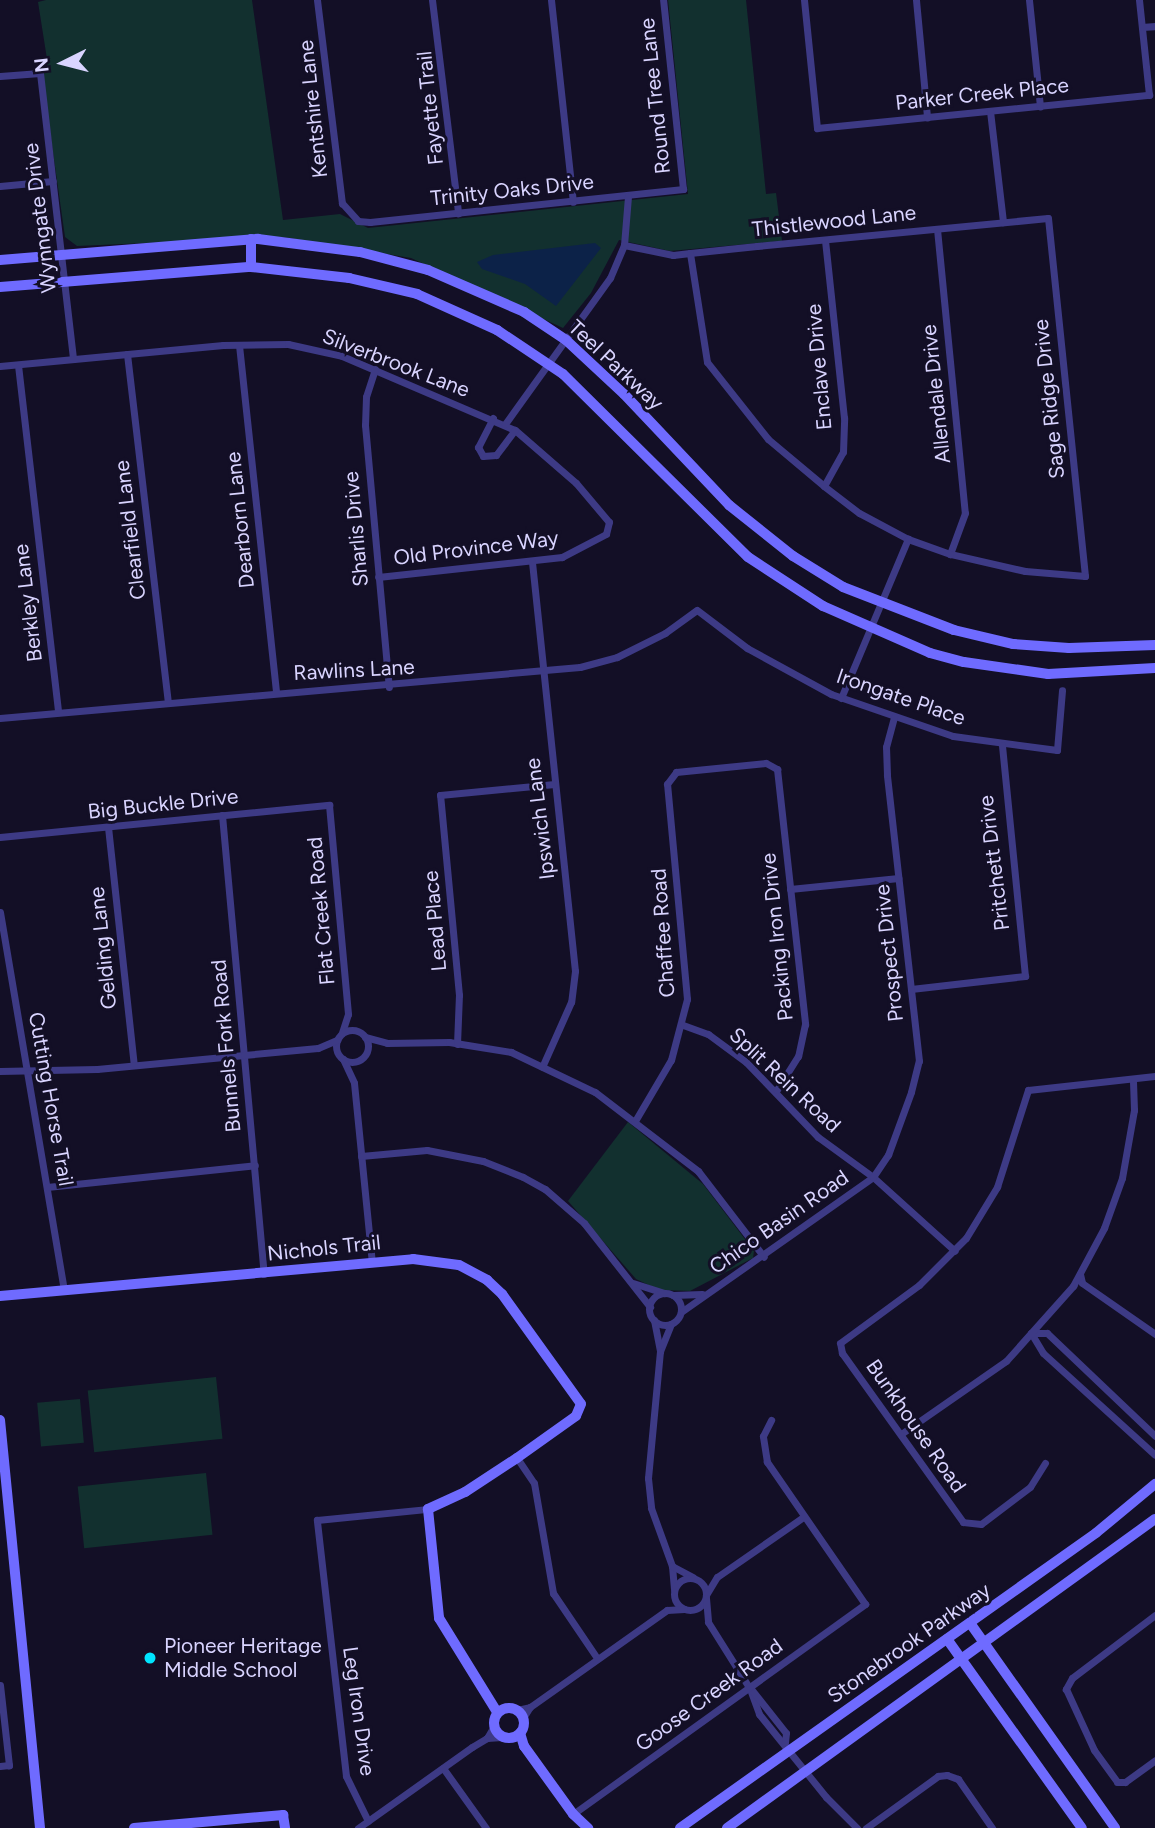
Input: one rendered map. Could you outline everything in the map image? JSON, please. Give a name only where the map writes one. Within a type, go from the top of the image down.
[{"type":"main road","name":"Teel Parkway","points":[[0,260],[251,239],[360,252],[428,270],[524,312],[566,340],[624,394],[729,505],[793,556],[882,606],[954,630],[1013,643],[1069,648],[1155,645]]},
{"type":"main road","points":[[251,239],[251,267]]},
{"type":"main road","name":"Teel Parkway","points":[[0,287],[251,267],[349,278],[417,294],[497,330],[547,363],[625,430],[698,511],[748,557],[823,606],[870,629],[949,659],[1025,672],[1155,668]]},
{"type":"main road","name":"Nichols Trail","points":[[0,1296],[372,1263],[437,1260],[487,1280],[502,1294],[579,1398],[581,1409],[517,1458]]},
{"type":"main road","points":[[0,1420],[1,1454],[40,1828]]},
{"type":"main road","points":[[511,1712],[492,1699],[452,1644],[439,1618],[428,1509],[465,1492],[517,1458]]},
{"type":"main road","name":"Stonebrook Parkway","points":[[680,1828],[788,1746],[1096,1534],[1155,1483]]},
{"type":"main road","points":[[727,1828],[985,1645],[1155,1519]]},
{"type":"main road","points":[[970,1623],[1115,1828]]},
{"type":"main road","points":[[947,1639],[1082,1828]]},
{"type":"main road","points":[[511,1712],[494,1726],[524,1746],[573,1814],[588,1828]]},
{"type":"main road","points":[[511,1712],[511,1736]]},
{"type":"main road","points":[[573,1814],[577,1828]]},
{"type":"main road","points":[[134,1828],[284,1815],[285,1828]]},
{"type":"street","name":"Kentshire Lane","points":[[317,0],[339,186],[348,213]]},
{"type":"street","name":"Fayette Trail","points":[[432,0],[458,213]]},
{"type":"street","points":[[551,0],[573,202]]},
{"type":"street","name":"Round Tree Lane","points":[[663,0],[683,189]]},
{"type":"street","name":"Parker Creek Place","points":[[804,0],[817,128],[1149,95],[1142,27]]},
{"type":"street","points":[[916,0],[928,117]]},
{"type":"street","points":[[1029,0],[1040,106]]},
{"type":"street","points":[[1139,0],[1142,27],[1155,26]]},
{"type":"street","name":"Wynngate Drive","points":[[0,76],[40,73],[73,359]]},
{"type":"street","points":[[990,111],[1003,222]]},
{"type":"street","points":[[0,186],[53,181]]},
{"type":"street","name":"Trinity Oaks Drive","points":[[348,213],[370,222],[628,197],[683,189]]},
{"type":"street","points":[[505,425],[610,278],[624,245],[628,197]]},
{"type":"street","name":"Thistlewood Lane","points":[[624,245],[656,253],[690,253],[1048,218]]},
{"type":"street","name":"Sage Ridge Drive","points":[[950,554],[1025,571],[1085,576],[1048,218]]},
{"type":"street","name":"Allendale Drive","points":[[937,229],[965,513],[950,554]]},
{"type":"street","name":"Enclave Drive","points":[[824,486],[843,452],[844,418],[825,240]]},
{"type":"street","points":[[690,253],[707,362],[768,439],[859,513],[908,539],[950,554]]},
{"type":"street","name":"Silverbrook Lane","points":[[0,366],[239,345],[295,345],[374,369],[493,418],[515,430],[576,483],[609,526]]},
{"type":"street","name":"Dearborn Lane","points":[[239,345],[276,691]]},
{"type":"street","name":"Clearfield Lane","points":[[127,354],[168,701]]},
{"type":"street","name":"Berkley Lane","points":[[18,365],[58,712]]},
{"type":"street","name":"Sharlis Drive","points":[[374,369],[365,418],[389,687]]},
{"type":"street","points":[[493,418],[478,447],[483,456],[496,455],[515,430]]},
{"type":"street","name":"Old Province Way","points":[[378,577],[532,562],[574,553],[606,534],[609,526]]},
{"type":"street","points":[[841,698],[908,539]]},
{"type":"street","name":"Ipswich Lane","points":[[532,562],[575,981],[569,1007],[542,1067]]},
{"type":"street","name":"Rawlins Lane","points":[[0,718],[276,691],[389,687],[542,671],[617,657],[665,633],[697,610]]},
{"type":"street","name":"Irongate Place","points":[[697,610],[747,648],[841,698],[894,717],[1002,745],[1057,750],[1062,690]]},
{"type":"street","name":"Prospect Drive","points":[[873,1177],[888,1155],[919,1061],[887,775],[886,747],[894,717]]},
{"type":"street","name":"Pritchett Drive","points":[[911,989],[1026,976],[1002,745]]},
{"type":"street","name":"Packing Iron Drive","points":[[670,775],[766,763],[777,772],[805,1024],[799,1056],[777,1090]]},
{"type":"street","name":"Chaffee Road","points":[[635,1121],[665,1073],[683,1025],[687,974],[667,784],[670,775]]},
{"type":"street","name":"Lead Place","points":[[457,1044],[459,995],[440,795],[554,784]]},
{"type":"street","name":"Big Buckle Drive","points":[[0,837],[330,805]]},
{"type":"street","name":"Flat Creek Road","points":[[330,805],[348,1014],[339,1036]]},
{"type":"street","name":"Bunnels Fork Road","points":[[222,816],[264,1274]]},
{"type":"street","name":"Gelding Lane","points":[[108,827],[134,1065]]},
{"type":"street","points":[[790,889],[898,878]]},
{"type":"street","name":"Cutting Horse Trail","points":[[0,912],[24,1068],[64,1291]]},
{"type":"street","name":"Flat Creek Road","points":[[348,1014],[363,1035]]},
{"type":"street","name":"Split Rein Road","points":[[683,1025],[717,1039],[777,1090],[818,1137],[873,1177],[955,1251]]},
{"type":"street","points":[[0,1071],[134,1065],[318,1048],[339,1036],[363,1035],[387,1043],[457,1044],[511,1052],[595,1092],[698,1171],[764,1257]]},
{"type":"street","points":[[354,1083],[364,1056],[363,1035]]},
{"type":"street","points":[[339,1036],[341,1057],[354,1083],[372,1263]]},
{"type":"street","points":[[318,1048],[341,1057],[364,1056],[387,1043]]},
{"type":"street","points":[[955,1251],[990,1202],[1028,1090],[1155,1076]]},
{"type":"street","points":[[901,1434],[986,1376],[1031,1333],[1080,1274],[1104,1228],[1122,1178],[1133,1127],[1133,1079]]},
{"type":"street","points":[[361,1156],[427,1150],[483,1161],[545,1189],[584,1223],[650,1307],[660,1351],[648,1478],[651,1508],[672,1566],[674,1590],[684,1609],[708,1622]]},
{"type":"street","points":[[47,1187],[255,1166]]},
{"type":"street","name":"Chico Basin Road","points":[[681,1312],[703,1294],[764,1257],[873,1177]]},
{"type":"street","name":"Bunkhouse Road","points":[[955,1251],[919,1284],[839,1343],[842,1353],[969,1526],[981,1524],[1030,1488],[1045,1463]]},
{"type":"street","points":[[1080,1274],[1082,1283],[1155,1334]]},
{"type":"street","name":"Chico Basin Road","points":[[632,1283],[668,1294],[703,1294]]},
{"type":"street","points":[[650,1307],[654,1297],[668,1294],[681,1312],[671,1324],[660,1351]]},
{"type":"street","points":[[654,1320],[671,1324]]},
{"type":"street","points":[[1031,1333],[1047,1333],[1155,1436]]},
{"type":"street","points":[[1031,1333],[1042,1353],[1155,1455]]},
{"type":"street","points":[[511,1712],[530,1707],[667,1610],[698,1608],[717,1577],[802,1518],[767,1462],[763,1436],[771,1420]]},
{"type":"street","points":[[517,1458],[534,1483],[554,1593],[597,1658]]},
{"type":"street","name":"Leg Iron Drive","points":[[368,1821],[346,1776],[317,1520],[428,1509]]},
{"type":"street","name":"Goose Creek Road","points":[[573,1814],[865,1604],[802,1518]]},
{"type":"street","points":[[672,1566],[695,1578],[706,1597],[708,1622],[750,1689],[786,1733],[788,1746]]},
{"type":"street","points":[[667,1610],[674,1590],[682,1580],[717,1577]]},
{"type":"street","points":[[1154,1764],[1125,1782],[1117,1782],[1094,1750],[1066,1689],[1072,1678],[1155,1615]]},
{"type":"street","points":[[0,1685],[4,1765]]},
{"type":"street","points":[[750,1689],[759,1714],[776,1739],[788,1746],[806,1771],[857,1828]]},
{"type":"street","points":[[358,1828],[487,1738],[494,1726]]},
{"type":"street","points":[[487,1738],[511,1736]]},
{"type":"street","points":[[443,1768],[486,1828]]},
{"type":"street","points":[[866,1828],[938,1776],[958,1779],[992,1828]]},
{"type":"green space","points":[[252,0],[283,220],[340,214],[368,228],[688,194],[668,0],[746,0],[766,194],[776,193],[782,241],[670,251],[619,240],[591,293],[563,328],[411,258],[283,237],[77,246],[65,237],[40,60],[47,59],[38,2]]},
{"type":"green space","points":[[628,1122],[703,1184],[754,1251],[753,1258],[690,1291],[659,1290],[636,1279],[568,1201]]},
{"type":"green space","points":[[216,1377],[222,1439],[94,1452],[88,1390]]},
{"type":"green space","points":[[80,1399],[84,1443],[41,1447],[37,1403]]},
{"type":"green space","points":[[206,1473],[212,1535],[84,1548],[78,1486]]},
{"type":"water","points":[[595,243],[601,248],[556,306],[525,284],[482,269],[477,262],[493,255]]},
{"type":"place","name":"Pioneer Heritage Middle School","points":[[150,1658]]}]
